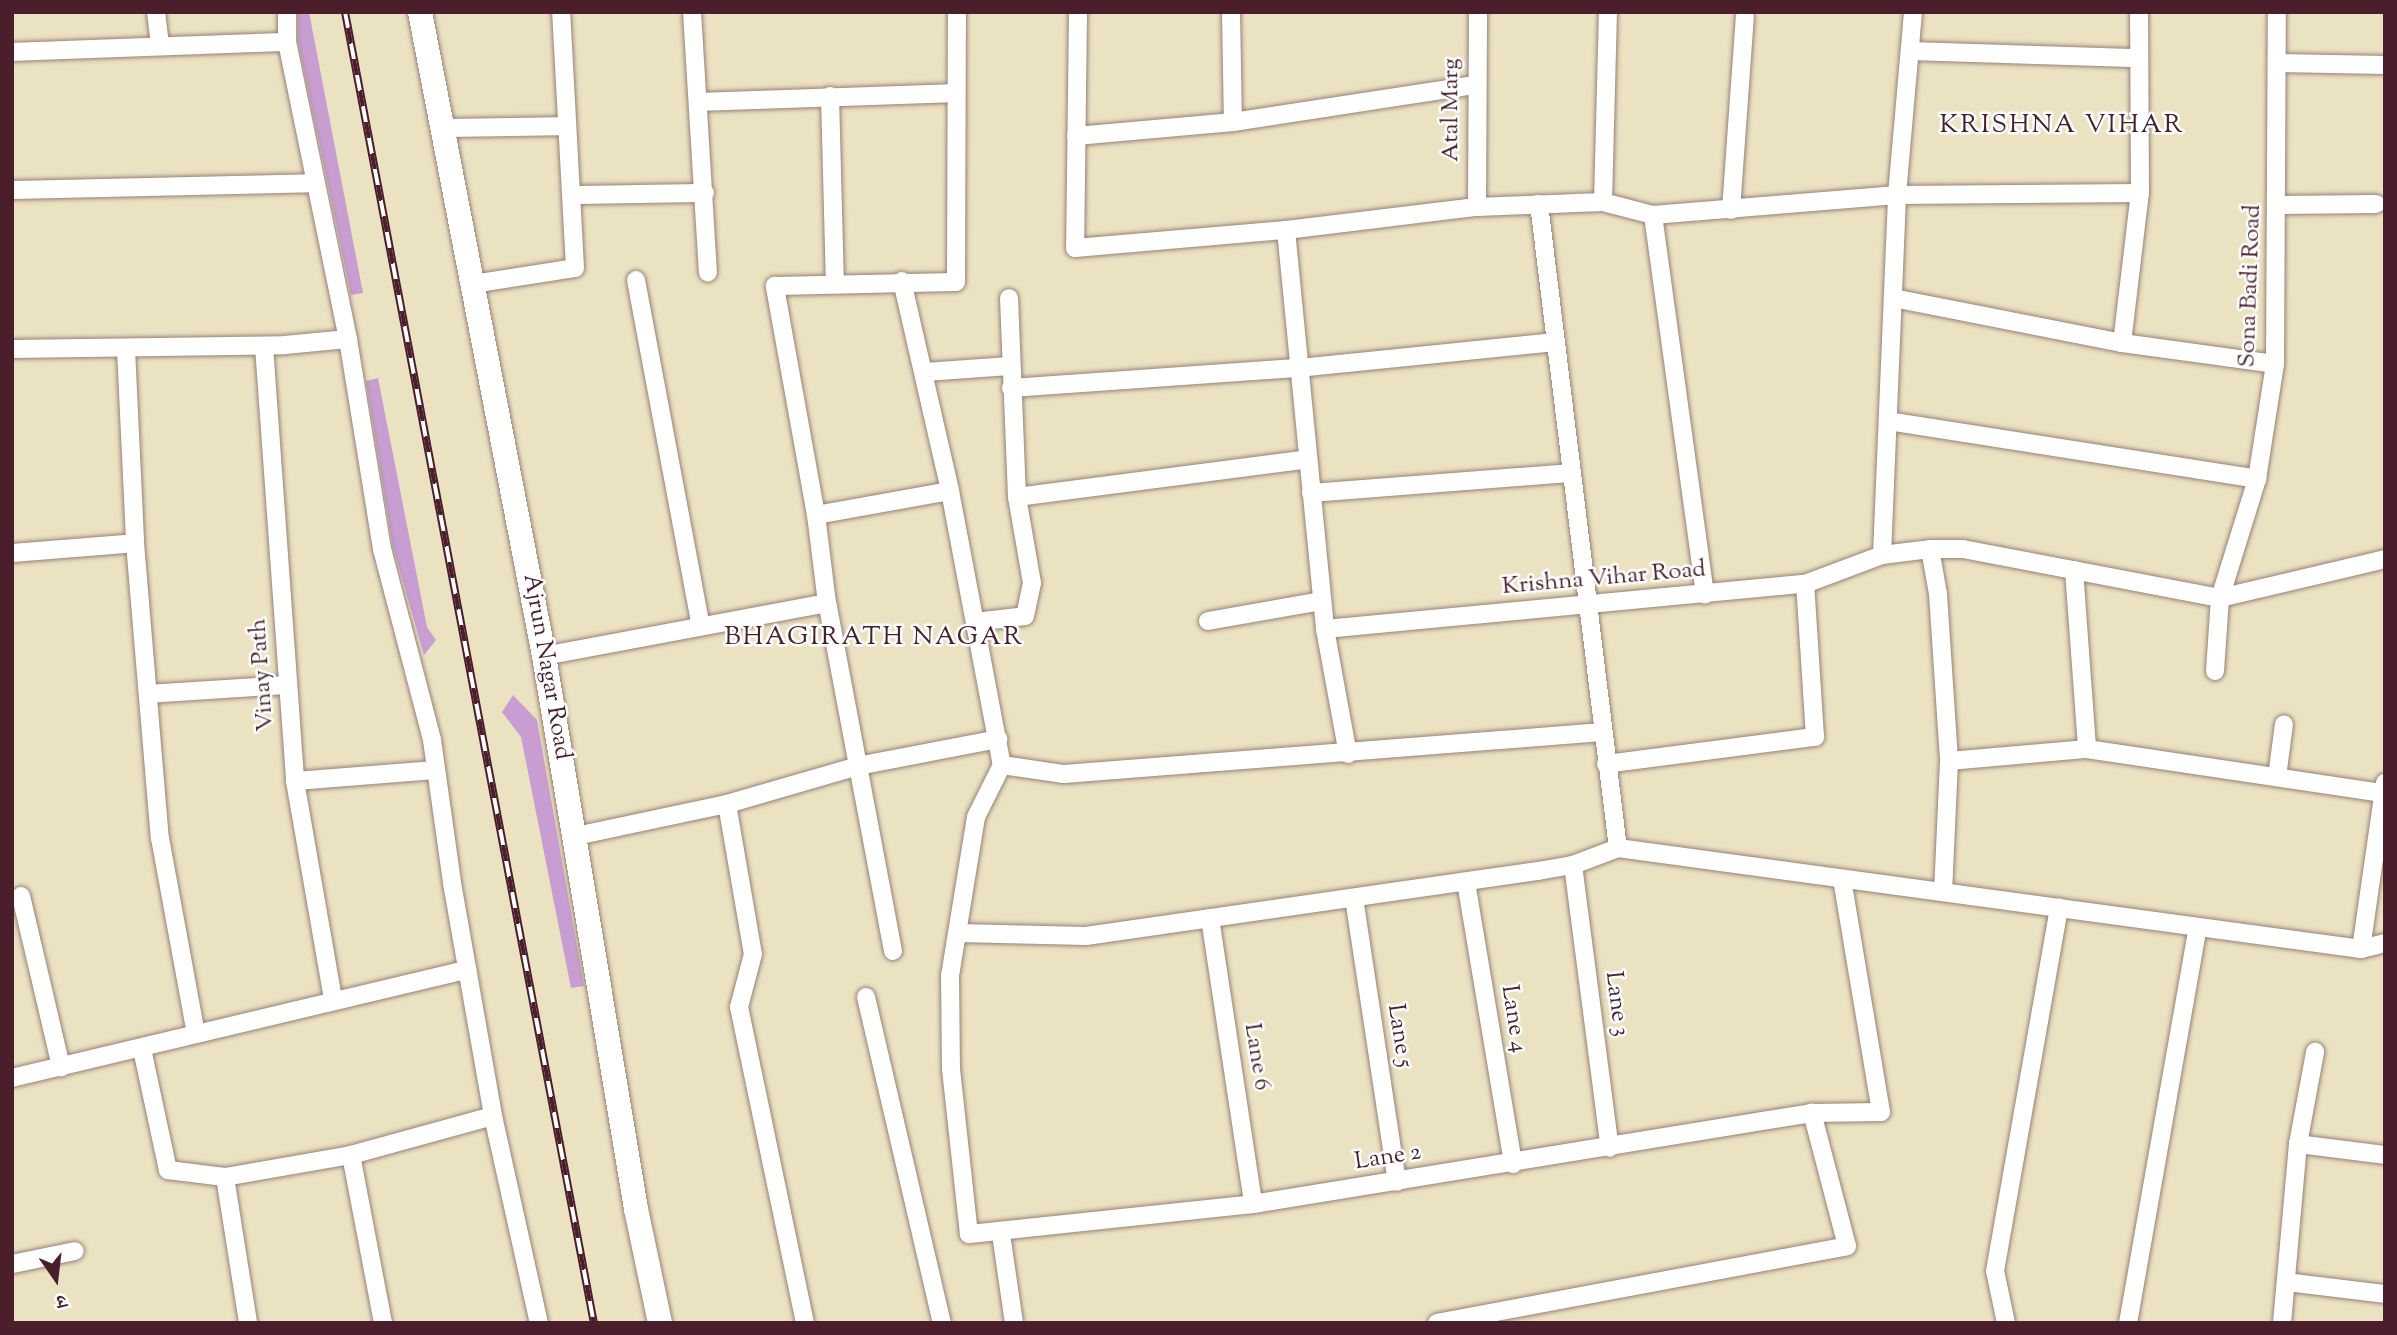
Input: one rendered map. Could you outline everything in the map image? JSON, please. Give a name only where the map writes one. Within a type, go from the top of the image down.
[{"type":"street","points":[[156,12],[160,45]]},
{"type":"street","points":[[287,12],[286,42],[348,339],[382,549],[436,769],[493,1116],[539,1323]]},
{"type":"street","name":"Ajrun Nagar Road","points":[[420,12],[544,656],[636,1209],[660,1323]]},
{"type":"street","points":[[472,284],[575,268],[561,12]]},
{"type":"street","points":[[692,12],[700,102],[709,273]]},
{"type":"street","points":[[893,951],[827,603],[816,515],[775,286],[835,281],[956,282],[957,12]]},
{"type":"street","points":[[1078,12],[1075,248],[1286,230],[1477,207],[1603,202],[1653,215],[1897,195],[2140,193]]},
{"type":"street","points":[[1231,12],[1233,122]]},
{"type":"street","name":"Atal Marg","points":[[1477,207],[1475,85],[1478,12]]},
{"type":"street","points":[[1603,202],[1608,12]]},
{"type":"street","points":[[1882,555],[1897,195],[1913,12]]},
{"type":"street","points":[[2122,343],[2140,193],[2139,12]]},
{"type":"street","name":"Sona Badi Road","points":[[2215,671],[2220,598],[2257,479],[2275,363],[2279,205],[2277,12]]},
{"type":"street","points":[[1731,210],[1745,17]]},
{"type":"street","points":[[12,52],[286,42]]},
{"type":"street","points":[[1910,51],[2139,58]]},
{"type":"street","points":[[2278,63],[2385,65]]},
{"type":"street","points":[[1076,136],[1233,122],[1475,85]]},
{"type":"street","points":[[700,102],[956,93]]},
{"type":"street","points":[[830,96],[835,281]]},
{"type":"street","points":[[441,128],[566,126]]},
{"type":"street","points":[[12,190],[315,183]]},
{"type":"street","points":[[573,195],[705,193]]},
{"type":"street","points":[[1539,204],[1585,605],[1618,848]]},
{"type":"street","points":[[2279,205],[2376,204]]},
{"type":"street","points":[[1653,215],[1705,594]]},
{"type":"street","points":[[1286,230],[1325,629],[1348,754]]},
{"type":"street","points":[[636,280],[701,626]]},
{"type":"street","points":[[902,282],[926,372],[1002,765],[976,817],[958,933],[1086,936],[1573,865],[1618,848],[2361,949],[2385,943]]},
{"type":"street","points":[[975,622],[1025,616],[1032,583],[1017,497],[1009,298]]},
{"type":"street","points":[[1893,298],[2122,343],[2275,363]]},
{"type":"street","points":[[12,349],[264,346],[348,339]]},
{"type":"street","points":[[1011,388],[1299,368],[1554,342]]},
{"type":"street","name":"Vinay Path","points":[[264,346],[295,781],[333,998]]},
{"type":"street","points":[[126,349],[135,543],[160,838],[196,1034]]},
{"type":"street","points":[[926,372],[1010,366]]},
{"type":"street","points":[[1888,421],[2257,479]]},
{"type":"street","points":[[1017,497],[1308,459]]},
{"type":"street","points":[[1311,493],[1569,472]]},
{"type":"street","points":[[816,515],[950,491]]},
{"type":"street","points":[[12,552],[135,543]]},
{"type":"street","points":[[1930,549],[1938,594],[1950,761],[1942,892]]},
{"type":"street","name":"Krishna Vihar Road","points":[[1325,629],[1805,584],[1882,555],[1930,549],[1963,549],[2220,598],[2385,559]]},
{"type":"street","points":[[2074,570],[2087,748]]},
{"type":"street","points":[[1606,764],[1815,737],[1805,584]]},
{"type":"street","points":[[1208,621],[1322,601]]},
{"type":"street","points":[[544,656],[827,603]]},
{"type":"street","points":[[148,694],[288,685]]},
{"type":"street","points":[[2277,777],[2284,724]]},
{"type":"street","points":[[1002,765],[1064,774],[1348,754],[1602,732]]},
{"type":"street","points":[[576,836],[727,804],[858,766],[998,739]]},
{"type":"street","points":[[1950,761],[2087,748],[2277,777],[2384,787],[2361,949]]},
{"type":"street","points":[[295,781],[436,769]]},
{"type":"street","points":[[727,804],[753,954],[739,1007],[805,1323]]},
{"type":"street","name":"Lane 3","points":[[1573,865],[1610,1148]]},
{"type":"street","name":"Lane 2","points":[[958,933],[950,975],[951,1069],[969,1234],[1001,1234],[1253,1204],[1513,1164],[1812,1113],[1881,1112],[1842,879]]},
{"type":"street","name":"Lane 4","points":[[1466,882],[1513,1164]]},
{"type":"street","points":[[21,896],[61,1067]]},
{"type":"street","name":"Lane 5","points":[[1354,898],[1397,1182]]},
{"type":"street","points":[[2006,1323],[1995,1271],[2059,908]]},
{"type":"street","name":"Lane 6","points":[[1210,918],[1253,1204]]},
{"type":"street","points":[[2127,1323],[2198,927]]},
{"type":"street","points":[[12,1078],[142,1049],[333,998],[467,970]]},
{"type":"street","points":[[866,997],[942,1323]]},
{"type":"street","points":[[142,1049],[168,1170],[225,1177],[351,1155],[493,1116]]},
{"type":"street","points":[[2282,1323],[2298,1144],[2315,1052]]},
{"type":"street","points":[[1437,1323],[1847,1246],[1812,1113]]},
{"type":"street","points":[[2298,1144],[2385,1155]]},
{"type":"street","points":[[351,1155],[383,1323]]},
{"type":"street","points":[[225,1177],[248,1323]]},
{"type":"street","points":[[1001,1234],[1014,1323]]},
{"type":"street","points":[[12,1264],[75,1251]]},
{"type":"street","points":[[2287,1282],[2385,1294]]},
{"type":"building","points":[[298,12],[309,12],[363,293],[351,295],[298,41]]},
{"type":"building","points":[[378,378],[427,627],[436,640],[424,655],[393,547],[366,381]]},
{"type":"building","points":[[513,695],[537,720],[584,986],[571,988],[521,737],[502,712]]},
{"type":"railway","points":[[345,12],[594,1323]]},
{"type":"district","name":"KRISHNA VIHAR","points":[[2062,126]]},
{"type":"district","name":"BHAGIRATH NAGAR","points":[[874,638]]}]
